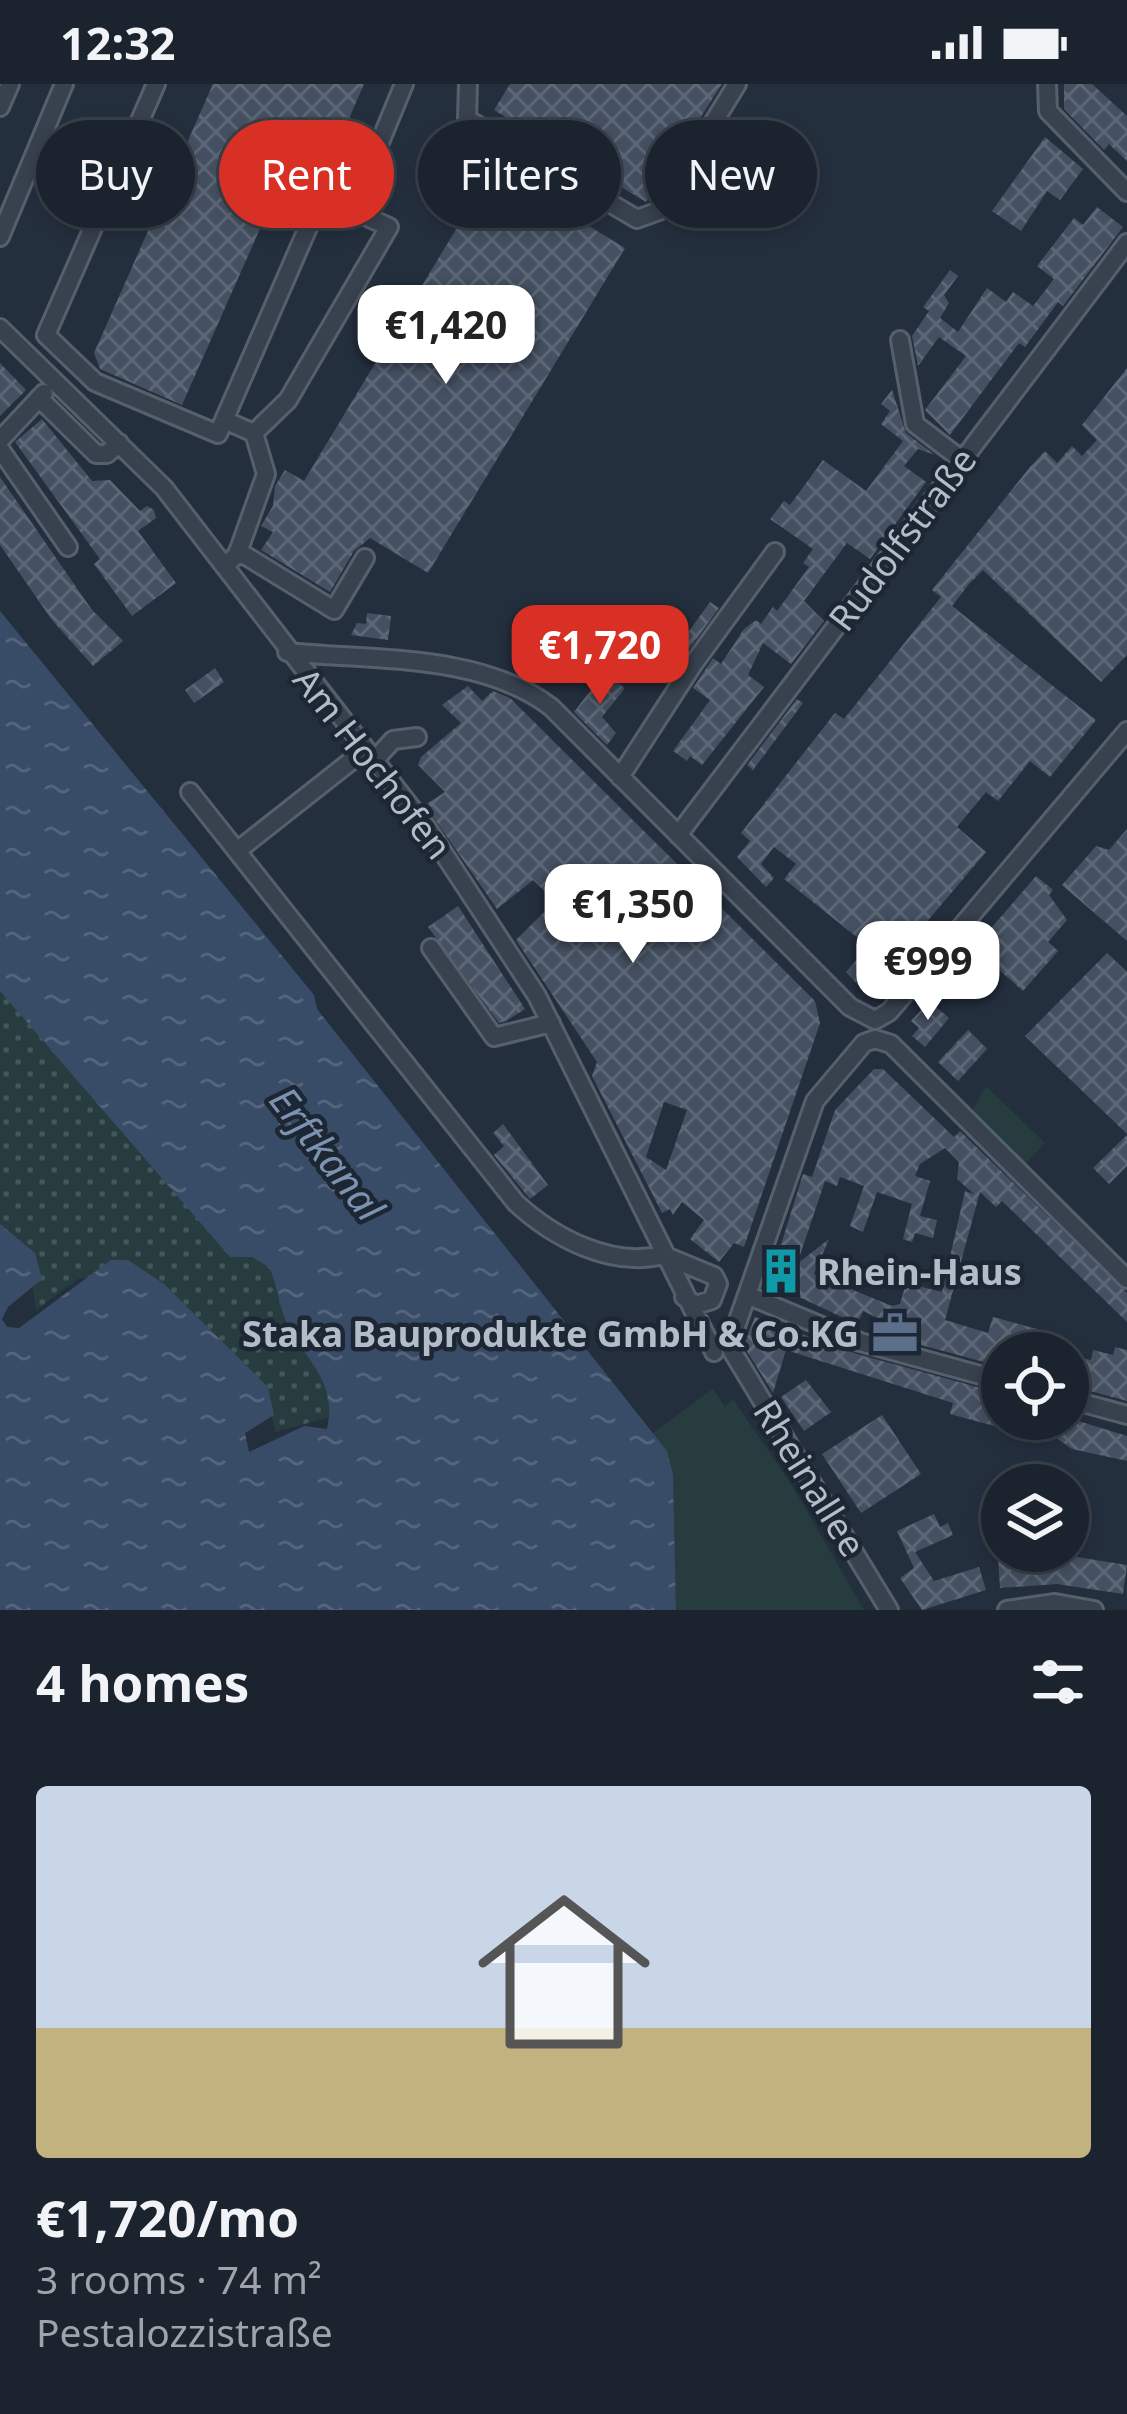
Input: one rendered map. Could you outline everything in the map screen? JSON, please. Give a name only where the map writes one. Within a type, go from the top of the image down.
[{"type":"street","points":[[0,107],[10,84]]},
{"type":"street","points":[[0,236],[64,84]]},
{"type":"street","points":[[156,84],[46,335],[95,382],[218,434],[308,228]]},
{"type":"street","points":[[389,120],[404,84]]},
{"type":"street","points":[[468,84],[467,119],[637,219],[659,211],[737,84]]},
{"type":"street","points":[[1040,88],[1056,122],[1127,192]]},
{"type":"street","points":[[254,433],[288,400],[388,228]]},
{"type":"street","name":"Rudolfstraße","points":[[678,835],[1127,243]]},
{"type":"street","name":"Am Hochofen","points":[[0,328],[164,488],[447,857],[551,1023],[681,1294]]},
{"type":"street","points":[[900,340],[915,424],[962,460]]},
{"type":"street","points":[[53,383],[0,445],[68,547]]},
{"type":"street","points":[[39,398],[96,454],[107,454],[119,443]]},
{"type":"street","points":[[224,420],[254,433]]},
{"type":"street","points":[[224,566],[238,551],[266,474],[254,433]]},
{"type":"street","points":[[238,551],[334,610],[365,558]]},
{"type":"street","points":[[620,777],[775,552]]},
{"type":"street","points":[[287,652],[506,678],[551,707],[1127,1279]]},
{"type":"street","points":[[722,1349],[747,1295],[814,1101],[1127,731]]},
{"type":"street","points":[[237,851],[393,740],[417,737]]},
{"type":"street","points":[[190,792],[516,1203],[554,1232],[600,1252],[639,1260],[663,1255],[707,1271],[718,1284],[715,1297],[703,1305],[681,1294]]},
{"type":"street","points":[[431,947],[494,1037],[551,1023]]},
{"type":"street","name":"Rheinallee","points":[[681,1294],[722,1349],[890,1610]]},
{"type":"street","points":[[747,1295],[860,1342],[981,1375]]},
{"type":"street","points":[[1089,1405],[1127,1415]]},
{"type":"street","points":[[1007,1610],[1055,1604],[1094,1610]]},
{"type":"green space","points":[[0,913],[255,1229],[349,1412],[275,1432],[271,1410],[96,1277],[78,1279],[36,1310],[31,1277],[0,1250]]},
{"type":"green space","points":[[986,1086],[1045,1143],[1026,1163],[972,1111]]},
{"type":"green space","points":[[713,1389],[725,1407],[733,1399],[793,1487],[864,1610],[676,1610],[673,1475],[653,1433]]},
{"type":"water","name":"Erftkanal","points":[[0,611],[314,995],[317,1009],[667,1451],[673,1475],[676,1610],[0,1610],[0,1224],[35,1253],[42,1279],[8,1307],[2,1319],[7,1327],[19,1328],[111,1260],[128,1260],[164,1284],[268,1387],[274,1415],[245,1433],[249,1452],[304,1426],[327,1429],[329,1412],[324,1385],[287,1323],[269,1267],[252,1257],[230,1257],[0,991]]},
{"type":"building","points":[[213,84],[364,84],[348,120],[219,120],[219,228],[260,228],[182,405],[100,369],[94,353],[149,228],[195,228],[195,125]]},
{"type":"building","points":[[510,84],[722,84],[699,120],[645,120],[645,201],[621,187],[621,120],[511,120],[494,110]]},
{"type":"building","points":[[1064,84],[1092,84],[1127,116],[1127,161],[1109,144],[1104,150],[1064,109]]},
{"type":"building","points":[[1045,137],[1083,169],[1060,200],[1047,191],[1021,231],[992,211]]},
{"type":"building","points":[[1097,207],[1123,227],[1063,306],[1058,302],[1025,347],[1019,343],[950,435],[925,410],[966,356],[939,337],[918,366],[912,336],[929,311],[923,307],[950,270],[958,276],[944,295],[949,303],[940,318],[958,332],[987,288],[1006,302],[1013,292],[1033,306],[1054,279],[1037,266],[1074,218],[1083,225]]},
{"type":"building","points":[[457,228],[592,228],[625,248],[428,573],[370,538],[354,551],[330,592],[261,550],[273,532],[261,526],[273,506],[275,486],[285,470],[304,481]]},
{"type":"building","points":[[0,363],[26,390],[0,416]]},
{"type":"building","points":[[1127,368],[1127,655],[1101,682],[983,570],[969,584],[952,606],[1096,720],[1050,777],[1030,761],[998,801],[986,792],[957,827],[986,852],[873,985],[858,985],[846,972],[868,946],[784,879],[796,864],[774,847],[761,864],[774,878],[766,887],[737,857],[750,841],[741,833],[835,713],[844,719],[941,597],[932,590],[1030,467],[1045,451],[1057,463],[1072,446],[1082,456],[1097,440],[1082,425]]},
{"type":"building","points":[[892,390],[906,433],[935,455],[918,449],[904,466],[926,482],[870,559],[847,543],[804,601],[824,621],[791,664],[763,643],[748,675],[764,687],[702,765],[690,756],[687,761],[673,751],[710,700],[693,688],[713,658],[721,664],[744,629],[756,620],[761,624],[773,607],[777,611],[809,567],[803,563],[813,549],[770,519],[784,501],[790,505],[823,460],[866,491],[903,441],[881,424],[890,411],[881,404]]},
{"type":"building","points":[[42,419],[92,481],[110,480],[140,511],[147,506],[154,510],[156,518],[138,531],[176,583],[132,616],[94,564],[100,559],[15,442]]},
{"type":"building","points":[[0,477],[92,610],[123,641],[93,666],[52,620],[0,545]]},
{"type":"building","points":[[710,602],[719,608],[671,674],[663,667]]},
{"type":"building","points":[[367,613],[391,616],[388,640],[351,635],[357,623],[366,624]]},
{"type":"building","points":[[215,668],[224,682],[194,703],[185,690]]},
{"type":"building","points":[[604,673],[625,688],[602,717],[616,733],[607,745],[574,712]]},
{"type":"building","points":[[468,686],[482,701],[493,691],[510,698],[815,1001],[820,1023],[744,1247],[734,1243],[719,1262],[690,1239],[704,1220],[682,1202],[673,1215],[670,1209],[662,1213],[592,1076],[597,1062],[516,940],[555,901],[533,880],[497,909],[425,805],[445,792],[418,765],[421,757],[461,723],[442,705]],"holes":[[[664,1102],[687,1110],[666,1170],[646,1157]]]},
{"type":"building","points":[[797,699],[803,703],[753,770],[747,765]]},
{"type":"building","points":[[1127,829],[1127,941],[1062,885],[1096,846],[1109,850]]},
{"type":"building","points":[[1036,876],[1053,890],[1049,895],[1067,920],[1048,942],[1058,951],[1023,991],[974,948]]},
{"type":"building","points":[[458,906],[525,1009],[506,1021],[499,1023],[428,927]]},
{"type":"building","points":[[1107,953],[1127,972],[1127,1134],[1025,1036]]},
{"type":"building","points":[[929,1001],[949,1018],[925,1047],[912,1036],[919,1028],[911,1021]]},
{"type":"building","points":[[968,1030],[987,1049],[958,1081],[938,1062]]},
{"type":"building","points":[[874,1069],[883,1069],[954,1137],[960,1131],[1127,1293],[1127,1322],[1002,1201],[996,1207],[980,1192],[945,1320],[985,1332],[981,1332],[981,1361],[881,1334],[884,1321],[863,1311],[857,1324],[769,1283],[803,1174],[812,1177],[835,1110]],"holes":[[[945,1148],[959,1162],[957,1179],[974,1194],[965,1191],[942,1292],[906,1283],[900,1304],[892,1306],[814,1274],[829,1239],[797,1264],[825,1181],[837,1186],[840,1177],[864,1186],[850,1226],[863,1232],[877,1192],[912,1204],[903,1239],[912,1242],[915,1233],[933,1238],[937,1220],[920,1216],[930,1181],[915,1176],[920,1164]]]},
{"type":"building","points":[[503,1124],[548,1185],[530,1199],[494,1155],[504,1146],[493,1133]]},
{"type":"building","points":[[1127,1135],[1127,1166],[1109,1184],[1093,1168]]},
{"type":"building","points":[[755,1317],[857,1354],[981,1388],[981,1422],[950,1414],[953,1403],[786,1350],[773,1393],[743,1345]]},
{"type":"building","points":[[993,1317],[1036,1332],[988,1332]]},
{"type":"building","points":[[1115,1347],[1127,1350],[1127,1401],[1089,1391],[1093,1350],[1113,1355]]},
{"type":"building","points":[[806,1380],[831,1412],[804,1431],[781,1397]]},
{"type":"building","points":[[882,1415],[921,1474],[861,1513],[822,1454]]},
{"type":"building","points":[[1089,1424],[1127,1436],[1127,1461],[1072,1449],[1059,1440],[1089,1440]]},
{"type":"building","points":[[934,1514],[940,1527],[948,1523],[953,1535],[915,1552],[934,1581],[979,1567],[986,1590],[922,1610],[900,1578],[914,1568],[897,1531]]},
{"type":"building","points":[[1089,1559],[1127,1565],[1123,1594],[1057,1584],[1000,1588],[999,1572],[1089,1572]]},
{"type":"place","name":"Rhein-Haus","points":[[781,1271]]},
{"type":"place","name":"Staka Bauprodukte GmbH & Co.KG","points":[[895,1333]]}]
